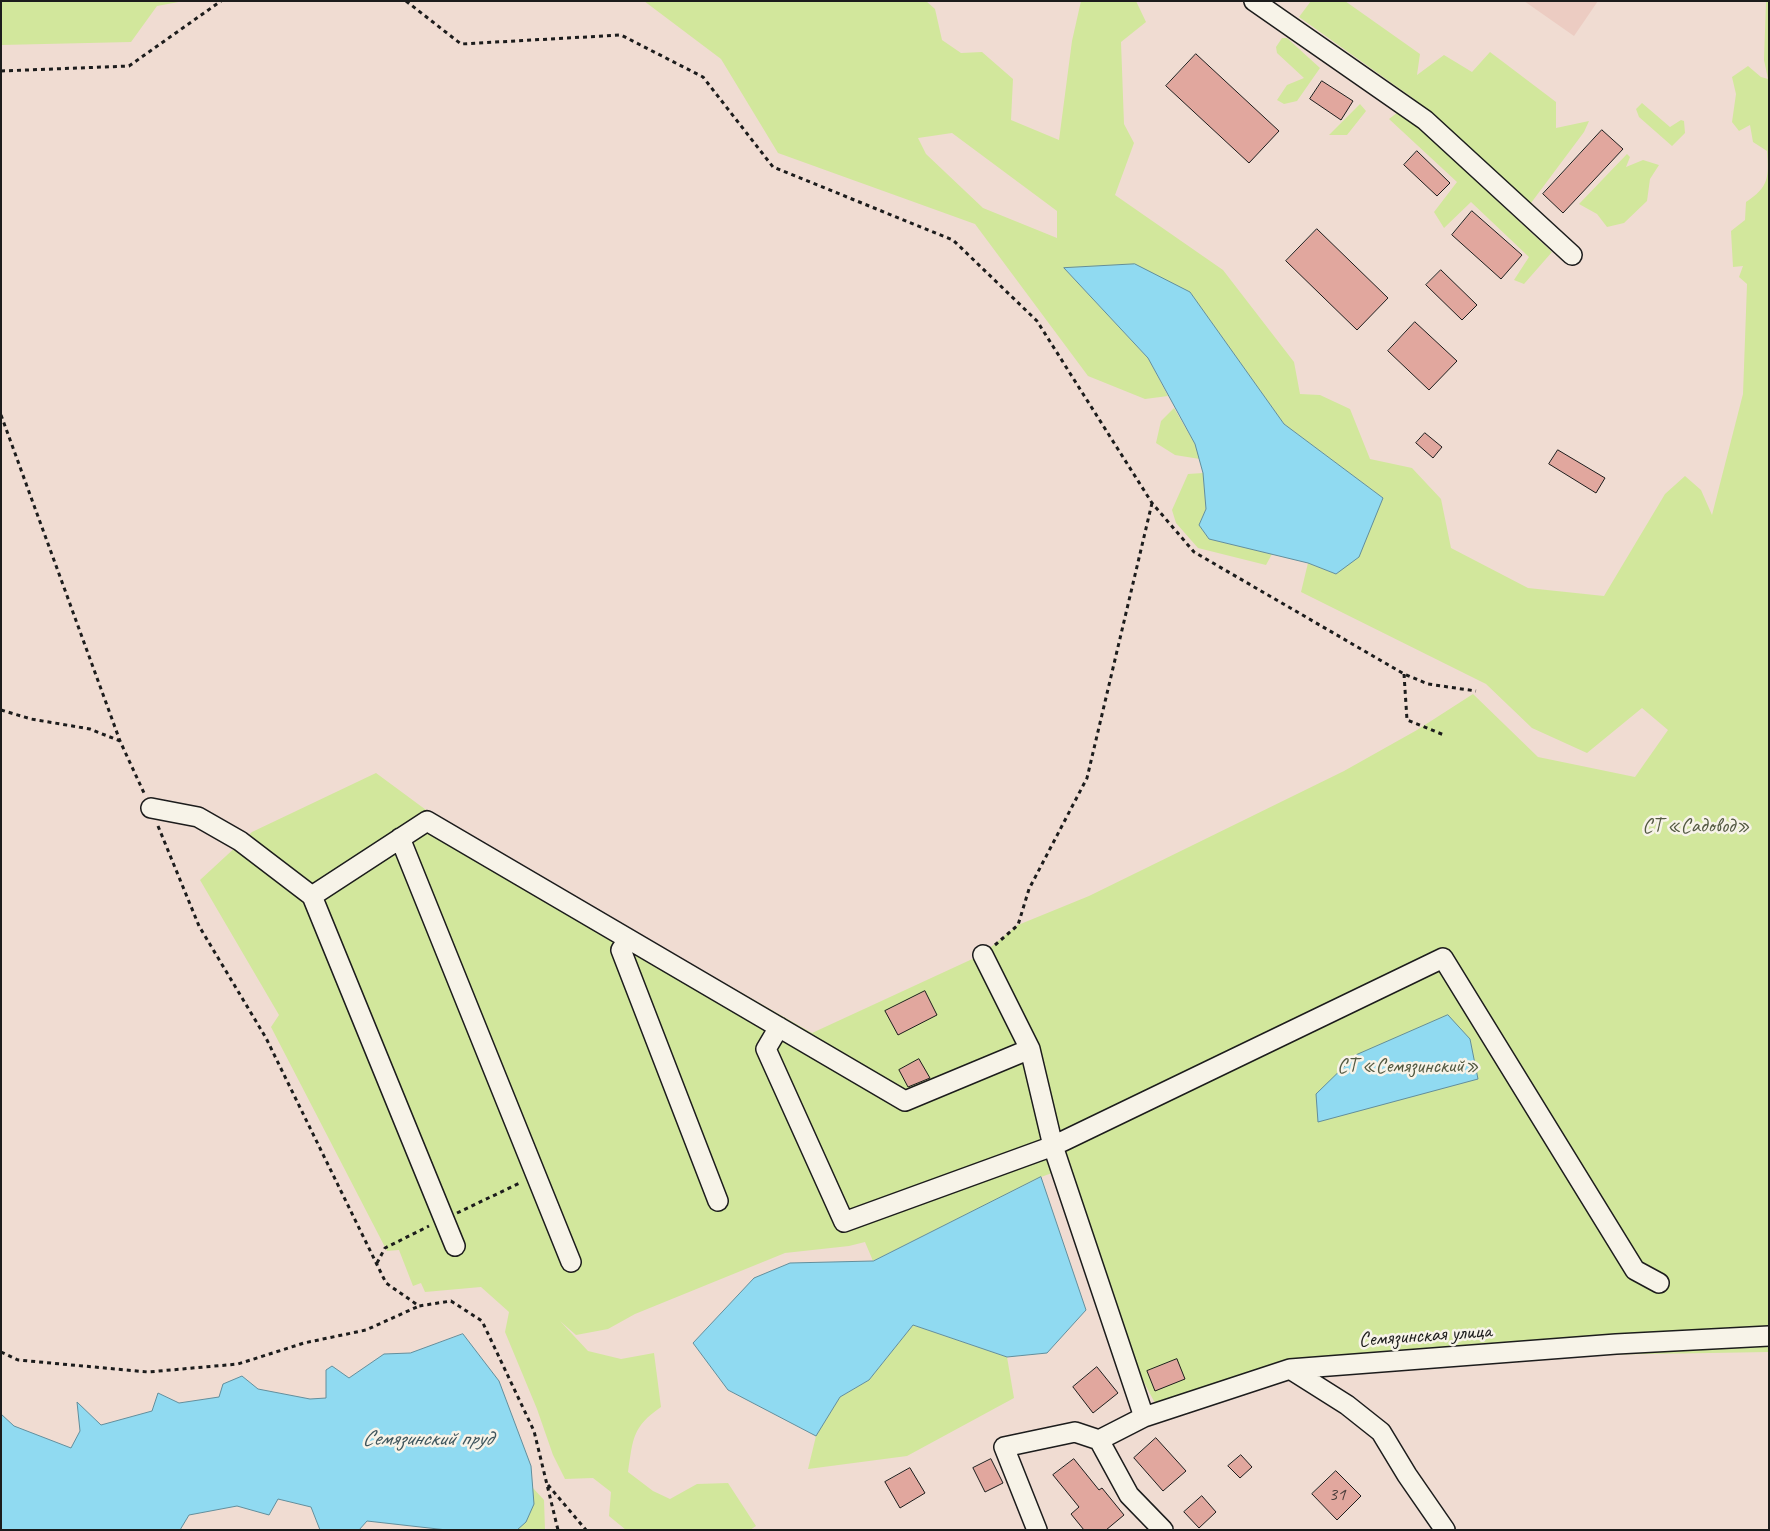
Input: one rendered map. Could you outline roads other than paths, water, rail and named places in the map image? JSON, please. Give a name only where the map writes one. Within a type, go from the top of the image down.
[{"type":"street","points":[[1254,1],[1425,120],[1572,255]]},
{"type":"street","points":[[152,808],[198,817],[240,842],[312,896],[455,1246]]},
{"type":"street","points":[[312,896],[427,821],[905,1101],[1030,1049]]},
{"type":"street","points":[[400,838],[570,1262]]},
{"type":"street","points":[[628,939],[622,950],[718,1202]]},
{"type":"street","points":[[983,955],[1030,1049],[1053,1146],[1144,1417]]},
{"type":"street","points":[[779,1027],[766,1049],[844,1222],[1053,1146],[1443,958],[1635,1270],[1659,1282]]},
{"type":"street","name":"Семязинская улица","points":[[1098,1440],[1144,1417],[1290,1369],[1616,1344],[1769,1336]]},
{"type":"street","points":[[1290,1369],[1347,1405],[1381,1432],[1445,1530]]},
{"type":"street","points":[[1037,1530],[1004,1447],[1074,1432],[1098,1440],[1129,1495],[1163,1530]]},
{"type":"water","points":[[1135,264],[1190,292],[1284,424],[1383,498],[1359,557],[1336,574],[1308,563],[1209,539],[1199,525],[1206,509],[1203,473],[1195,444],[1148,358],[1064,268]]},
{"type":"water","points":[[1448,1015],[1470,1039],[1478,1079],[1318,1122],[1316,1094],[1356,1055]]},
{"type":"water","points":[[1041,1177],[1086,1310],[1047,1353],[1007,1357],[913,1325],[869,1380],[840,1397],[816,1436],[728,1390],[693,1343],[754,1278],[790,1263],[873,1261]]},
{"type":"water","name":"Семязинский пруд","points":[[463,1334],[499,1381],[531,1466],[534,1504],[526,1522],[517,1530],[447,1530],[367,1521],[359,1530],[320,1530],[311,1507],[278,1499],[269,1515],[237,1506],[189,1515],[180,1530],[1,1530],[1,1414],[14,1426],[71,1448],[80,1431],[77,1402],[101,1425],[152,1411],[158,1393],[179,1403],[219,1397],[223,1384],[242,1376],[258,1389],[310,1399],[326,1398],[326,1370],[332,1366],[349,1378],[384,1354],[410,1353]]},
{"type":"park label","name":"СТ «Садовод»","points":[[1696,826]]},
{"type":"park label","name":"СТ «Семязинский»","points":[[1408,1066]]}]
